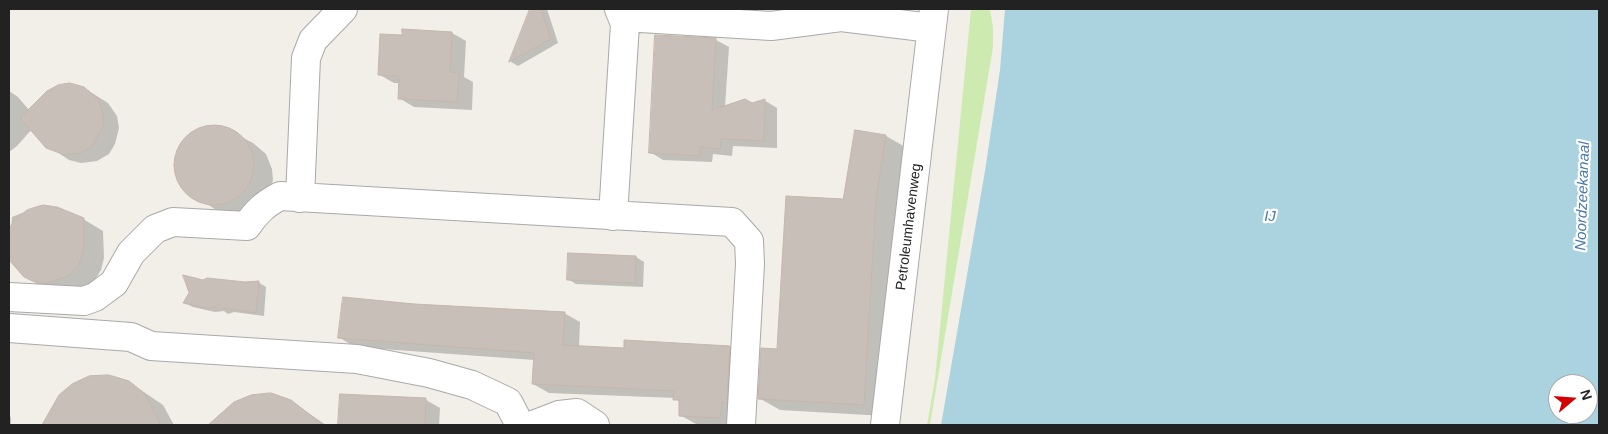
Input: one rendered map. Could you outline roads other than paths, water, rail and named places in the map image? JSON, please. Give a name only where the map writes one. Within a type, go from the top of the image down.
[{"type":"lane","points":[[300,198],[306,58],[313,40],[342,9]]},
{"type":"lane","points":[[613,216],[621,13]]},
{"type":"lane","name":"Petroleumhavenweg","points":[[621,13],[771,26],[841,17],[874,21],[933,18],[885,425]]},
{"type":"lane","points":[[9,297],[84,301],[95,297],[114,283],[131,253],[156,229],[173,222],[247,226],[255,213],[266,203],[280,196],[732,222],[749,241],[750,264],[741,425]]},
{"type":"lane","points":[[9,328],[130,337],[151,346],[357,359],[429,373],[472,385],[508,402],[520,425]]},
{"type":"lane","points":[[533,425],[559,415],[578,413],[596,425]]},
{"type":"water","name":"IJ","points":[[1005,9],[1599,9],[1599,425],[941,425],[985,171],[1000,70]]},
{"type":"water label","name":"Noordzeekanaal","points":[[1583,196]]}]
